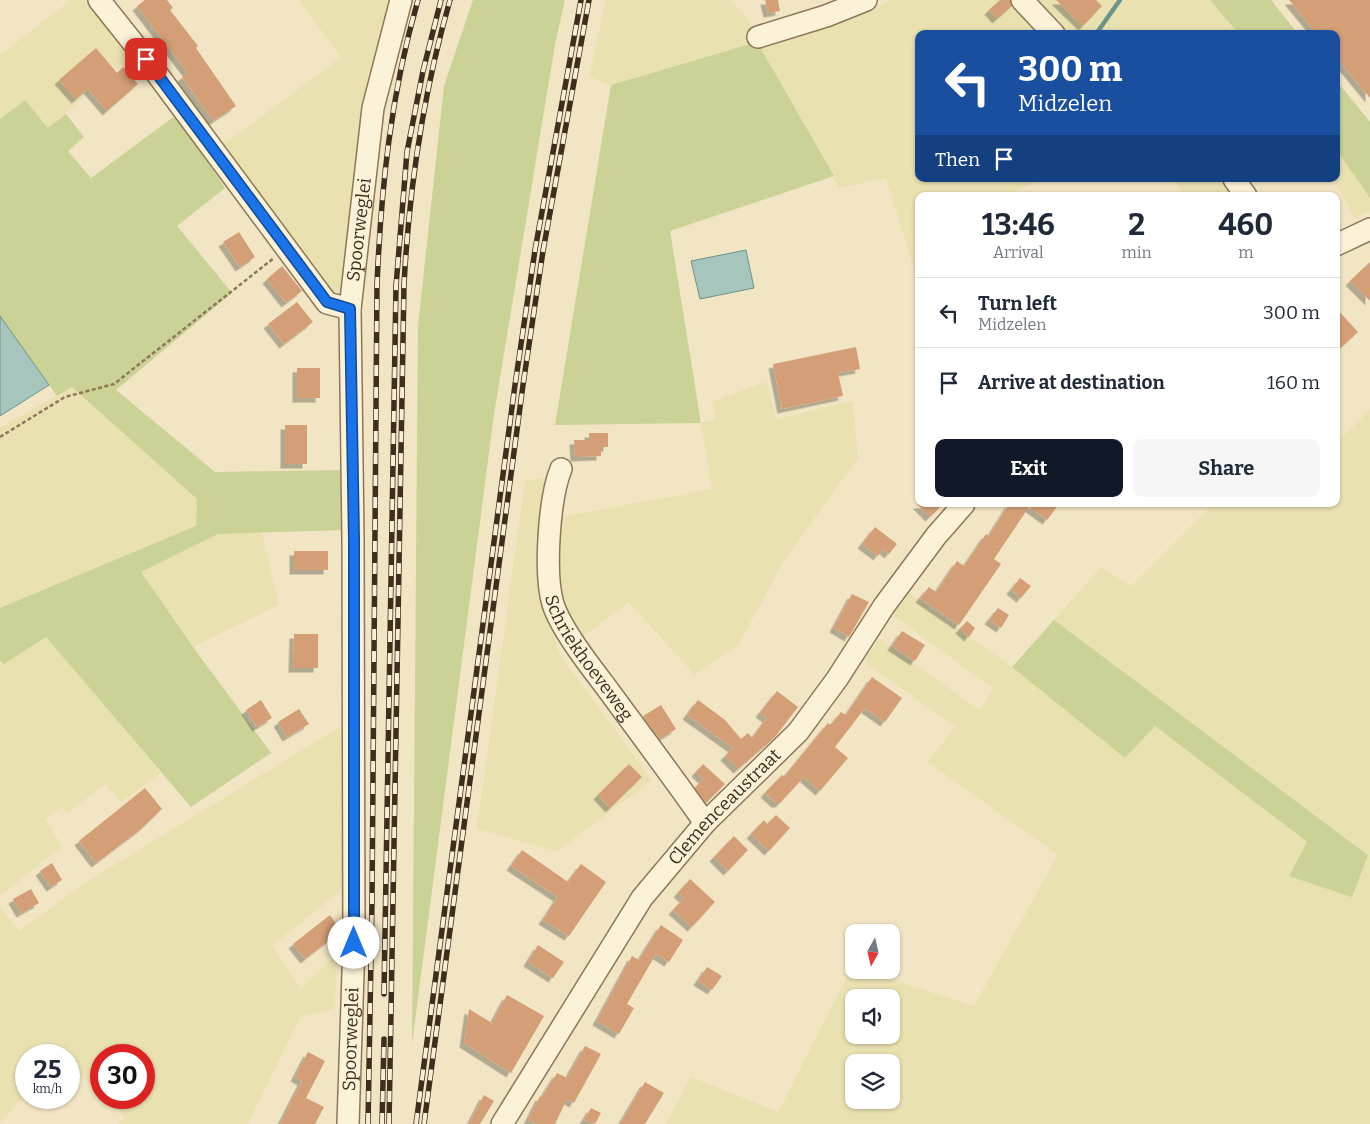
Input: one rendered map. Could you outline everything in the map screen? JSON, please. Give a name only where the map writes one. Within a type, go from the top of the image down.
[{"type":"street","points":[[99,0],[146,59],[327,302],[350,309]]},
{"type":"street","name":"Spoorweglei","points":[[348,1124],[354,943],[354,540],[350,309],[373,108],[401,0]]},
{"type":"street","points":[[758,37],[826,16],[866,0]]},
{"type":"street","points":[[1022,0],[1050,30]]},
{"type":"street","points":[[1340,242],[1370,230]]},
{"type":"street","name":"Schriekhoeveweg","points":[[561,469],[557,480],[553,505],[549,549],[548,583],[553,606],[586,659],[705,823]]},
{"type":"street","name":"Clemenceaustraat","points":[[502,1124],[642,898],[705,823],[798,732],[837,679],[884,606],[936,536],[961,507]]},
{"type":"path","points":[[0,437],[65,397],[114,384],[286,248]]},
{"type":"shaded area","points":[[71,0],[92,0],[135,52],[48,129],[25,100],[0,119],[0,55]]},
{"type":"shaded area","points":[[299,0],[392,0],[343,294],[327,294],[223,145],[341,57]]},
{"type":"shaded area","points":[[606,0],[731,0],[748,19],[757,42],[611,85],[589,77]]},
{"type":"shaded area","points":[[890,0],[1210,0],[1236,30],[915,30],[915,182],[1036,182],[1014,192],[915,192],[915,271],[886,178],[839,188],[757,42],[875,8]]},
{"type":"shaded area","points":[[1340,155],[1370,198],[1370,211],[1355,218],[1335,182],[1340,182]]},
{"type":"shaded area","points":[[1176,182],[1226,182],[1232,192],[1182,192]]},
{"type":"shaded area","points":[[767,382],[776,419],[853,401],[858,458],[783,562],[739,644],[695,675],[629,602],[580,639],[559,591],[556,549],[560,517],[712,489],[701,423],[715,419],[712,401]]},
{"type":"shaded area","points":[[72,387],[197,499],[196,526],[0,608],[0,428]]},
{"type":"shaded area","points":[[1370,409],[1370,1124],[666,1124],[691,1077],[778,1112],[846,979],[889,979],[974,1006],[1058,855],[928,762],[955,727],[864,661],[879,638],[979,710],[994,689],[893,615],[909,593],[1012,667],[1125,757],[1155,726],[1307,843],[1289,876],[1368,854],[1054,620],[1101,567],[1131,586],[1210,507],[1340,507],[1340,437]]},
{"type":"shaded area","points":[[549,477],[540,572],[559,654],[652,780],[557,851],[477,829],[525,481]]},
{"type":"shaded area","points":[[262,533],[279,605],[193,647],[141,572],[218,534]]},
{"type":"shaded area","points":[[46,637],[161,773],[121,802],[106,784],[67,813],[62,806],[45,819],[62,846],[0,896],[0,666]]},
{"type":"shaded area","points":[[343,725],[346,886],[272,946],[301,988],[337,954],[335,1009],[300,1017],[248,1124],[118,1124],[125,1117],[117,1109],[155,1109],[155,1044],[90,1044],[90,1083],[80,1074],[80,1044],[15,1044],[15,1106],[0,1123],[0,907],[19,931],[85,883]]},
{"type":"green space","points":[[473,0],[565,0],[556,39],[494,414],[412,1044],[418,326],[444,86]]},
{"type":"green space","points":[[1210,0],[1271,0],[1295,30],[1236,30]]},
{"type":"green space","points":[[757,42],[834,176],[670,231],[701,423],[555,425],[611,85]]},
{"type":"green space","points":[[1340,85],[1370,122],[1370,198],[1340,155]]},
{"type":"green space","points":[[25,100],[48,128],[66,114],[84,137],[68,151],[91,178],[176,115],[225,188],[177,226],[232,293],[116,390],[215,472],[344,470],[345,530],[218,534],[141,572],[193,647],[271,753],[191,807],[46,637],[4,664],[0,661],[0,608],[196,526],[197,499],[72,387],[57,396],[0,316],[0,119]]},
{"type":"green space","points":[[1054,620],[1368,855],[1352,897],[1289,876],[1307,842],[1155,726],[1125,758],[1012,667]]},
{"type":"water","points":[[746,250],[754,288],[700,299],[691,261]]},
{"type":"water","points":[[0,316],[49,385],[0,416]]},
{"type":"building","points":[[145,0],[167,0],[173,8],[170,10],[198,46],[196,48],[236,106],[213,121],[182,77],[188,73],[137,6]]},
{"type":"building","points":[[765,0],[778,0],[780,11],[768,13]]},
{"type":"building","points":[[1000,0],[1010,0],[1012,6],[997,19],[989,10]]},
{"type":"building","points":[[1056,0],[1096,0],[1102,6],[1083,26]]},
{"type":"building","points":[[1289,0],[1370,0],[1370,98],[1340,62],[1340,30],[1314,30]]},
{"type":"building","points":[[96,48],[117,73],[123,67],[138,84],[107,111],[88,89],[76,99],[59,80]]},
{"type":"building","points":[[239,232],[255,257],[240,267],[223,242]]},
{"type":"building","points":[[1370,262],[1370,301],[1350,281]]},
{"type":"building","points":[[282,266],[302,291],[286,303],[267,279]]},
{"type":"building","points":[[297,302],[313,322],[284,344],[268,324]]},
{"type":"building","points":[[1340,312],[1358,332],[1340,348]]},
{"type":"building","points":[[856,347],[860,369],[838,373],[843,396],[782,409],[773,364]]},
{"type":"building","points":[[297,368],[320,368],[320,398],[297,398]]},
{"type":"building","points":[[285,425],[307,425],[307,464],[285,464]]},
{"type":"building","points":[[589,433],[608,433],[608,447],[601,447],[601,456],[575,457],[574,440],[589,440]]},
{"type":"building","points":[[920,507],[940,507],[930,517]]},
{"type":"building","points":[[1007,507],[1029,507],[994,559],[1001,564],[959,625],[920,598],[929,587],[936,592],[957,561],[964,566],[986,534],[989,536]]},
{"type":"building","points":[[1029,507],[1057,507],[1047,520]]},
{"type":"building","points":[[875,527],[897,544],[889,554],[883,549],[878,556],[862,544]]},
{"type":"building","points":[[294,551],[328,551],[328,570],[294,570]]},
{"type":"building","points":[[1020,578],[1031,586],[1021,598],[1011,590]]},
{"type":"building","points":[[852,594],[869,602],[849,637],[834,628]]},
{"type":"building","points":[[998,608],[1009,615],[1001,628],[989,620]]},
{"type":"building","points":[[967,621],[975,628],[969,637],[960,629]]},
{"type":"building","points":[[902,631],[925,645],[915,661],[892,646]]},
{"type":"building","points":[[294,634],[318,634],[318,668],[293,668]]},
{"type":"building","points":[[872,677],[902,698],[885,722],[865,708],[835,747],[848,758],[820,791],[804,777],[780,803],[776,803],[765,793],[782,775],[784,777],[828,723],[831,725],[841,712],[846,715]]},
{"type":"building","points":[[777,691],[798,707],[775,737],[738,769],[725,756],[733,748],[687,715],[698,700],[725,720],[741,739],[748,733],[752,738],[767,718],[760,713]]},
{"type":"building","points":[[261,700],[272,718],[257,727],[246,710]]},
{"type":"building","points":[[661,705],[676,729],[660,739],[643,716]]},
{"type":"building","points":[[299,709],[309,724],[287,737],[278,722]]},
{"type":"building","points":[[629,764],[642,777],[610,808],[598,795]]},
{"type":"building","points":[[703,764],[725,784],[706,803],[695,788],[703,779],[696,772]]},
{"type":"building","points":[[145,788],[162,809],[141,829],[96,863],[79,841]]},
{"type":"building","points":[[776,815],[790,828],[769,851],[751,834],[764,820],[767,824]]},
{"type":"building","points":[[734,836],[748,850],[728,871],[714,857]]},
{"type":"building","points":[[522,850],[568,882],[581,864],[606,882],[569,936],[543,920],[558,897],[511,866]]},
{"type":"building","points":[[52,863],[62,880],[51,887],[40,871]]},
{"type":"building","points":[[690,879],[715,902],[692,927],[673,910],[684,898],[678,893]]},
{"type":"building","points":[[31,889],[39,903],[21,913],[13,899]]},
{"type":"building","points":[[330,915],[341,931],[305,959],[293,944]]},
{"type":"building","points":[[661,925],[683,940],[669,962],[656,954],[627,1004],[634,1008],[619,1034],[597,1021],[632,956],[639,960]]},
{"type":"building","points":[[538,945],[564,962],[553,978],[528,962]]},
{"type":"building","points":[[707,967],[722,976],[712,990],[698,981]]},
{"type":"building","points":[[507,995],[544,1016],[511,1073],[464,1043],[469,1009],[492,1023]]},
{"type":"building","points":[[585,1046],[601,1054],[574,1103],[567,1099],[555,1124],[537,1124],[528,1120],[540,1096],[542,1097],[557,1073],[567,1078]]},
{"type":"building","points":[[308,1052],[325,1061],[306,1098],[324,1107],[315,1124],[280,1124],[302,1081],[295,1077]]},
{"type":"building","points":[[645,1082],[664,1093],[645,1124],[620,1124]]},
{"type":"building","points":[[484,1095],[494,1101],[480,1124],[469,1124]]},
{"type":"building","points":[[591,1108],[601,1113],[595,1124],[584,1120]]},
{"type":"waterway","points":[[1099,30],[1120,0]]},
{"type":"railway","points":[[368,1124],[372,902],[377,285],[381,213],[394,105],[418,0]]},
{"type":"railway","points":[[384,994],[396,286],[407,152],[423,71],[441,0]]},
{"type":"railway","points":[[389,1124],[404,285],[409,213],[419,141],[432,71],[450,0]]},
{"type":"railway","points":[[416,1124],[515,385],[535,250],[581,0]]},
{"type":"railway","points":[[424,1124],[523,385],[543,251],[589,0]]},
{"type":"railway","points":[[382,1124],[384,1039]]},
{"type":"route","points":[[146,59],[327,302],[350,309],[354,540],[352,709],[354,943]]}]
